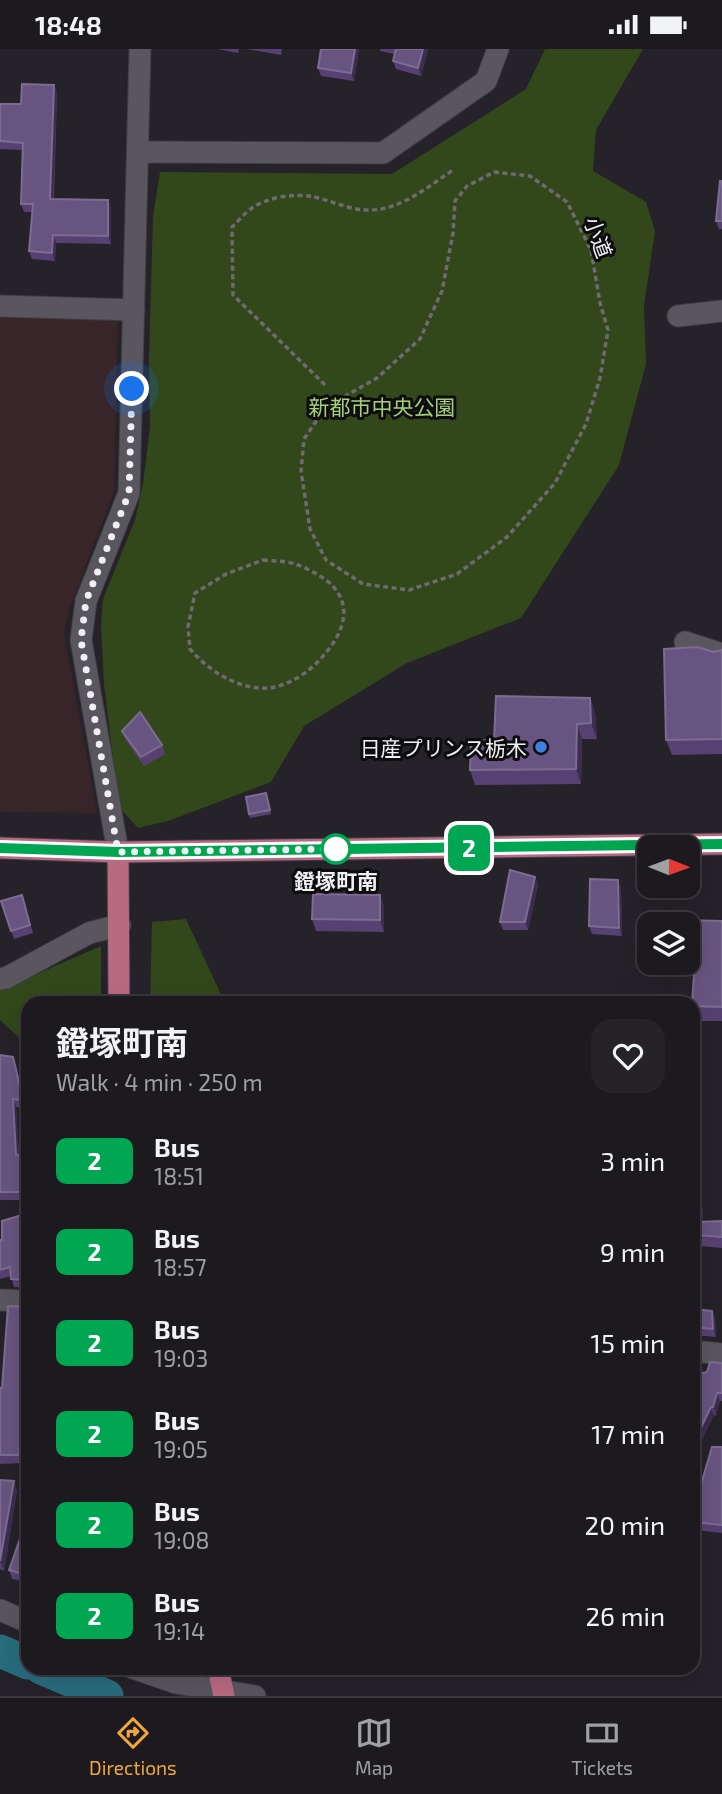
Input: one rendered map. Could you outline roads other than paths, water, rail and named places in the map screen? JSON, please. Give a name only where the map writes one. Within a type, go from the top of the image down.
[{"type":"main road","points":[[0,848],[118,852],[722,844]]},
{"type":"main road","points":[[118,852],[119,996]]},
{"type":"main road","points":[[220,1675],[224,1693]]},
{"type":"street","points":[[118,852],[81,640],[86,601],[129,493],[140,49]]},
{"type":"street","points":[[138,152],[383,153],[486,81],[498,49]]},
{"type":"street","points":[[0,306],[134,310]]},
{"type":"street","points":[[678,316],[722,311]]},
{"type":"street","points":[[685,642],[722,654]]},
{"type":"street","points":[[0,979],[89,933],[120,925]]},
{"type":"street","points":[[0,1300],[21,1301]]},
{"type":"street","points":[[700,1352],[722,1354]]},
{"type":"street","points":[[0,1610],[21,1619]]},
{"type":"street","points":[[153,1675],[176,1683],[224,1693],[255,1696]]},
{"type":"waterway","points":[[0,1651],[21,1660]]},
{"type":"waterway","points":[[58,1675],[107,1696]]},
{"type":"place","name":"日産プリンス栃木","points":[[541,747]]},
{"type":"place","name":"鐙塚町南","points":[[336,849]]},
{"type":"park label","name":"新都市中央公園","points":[[382,406]]}]
